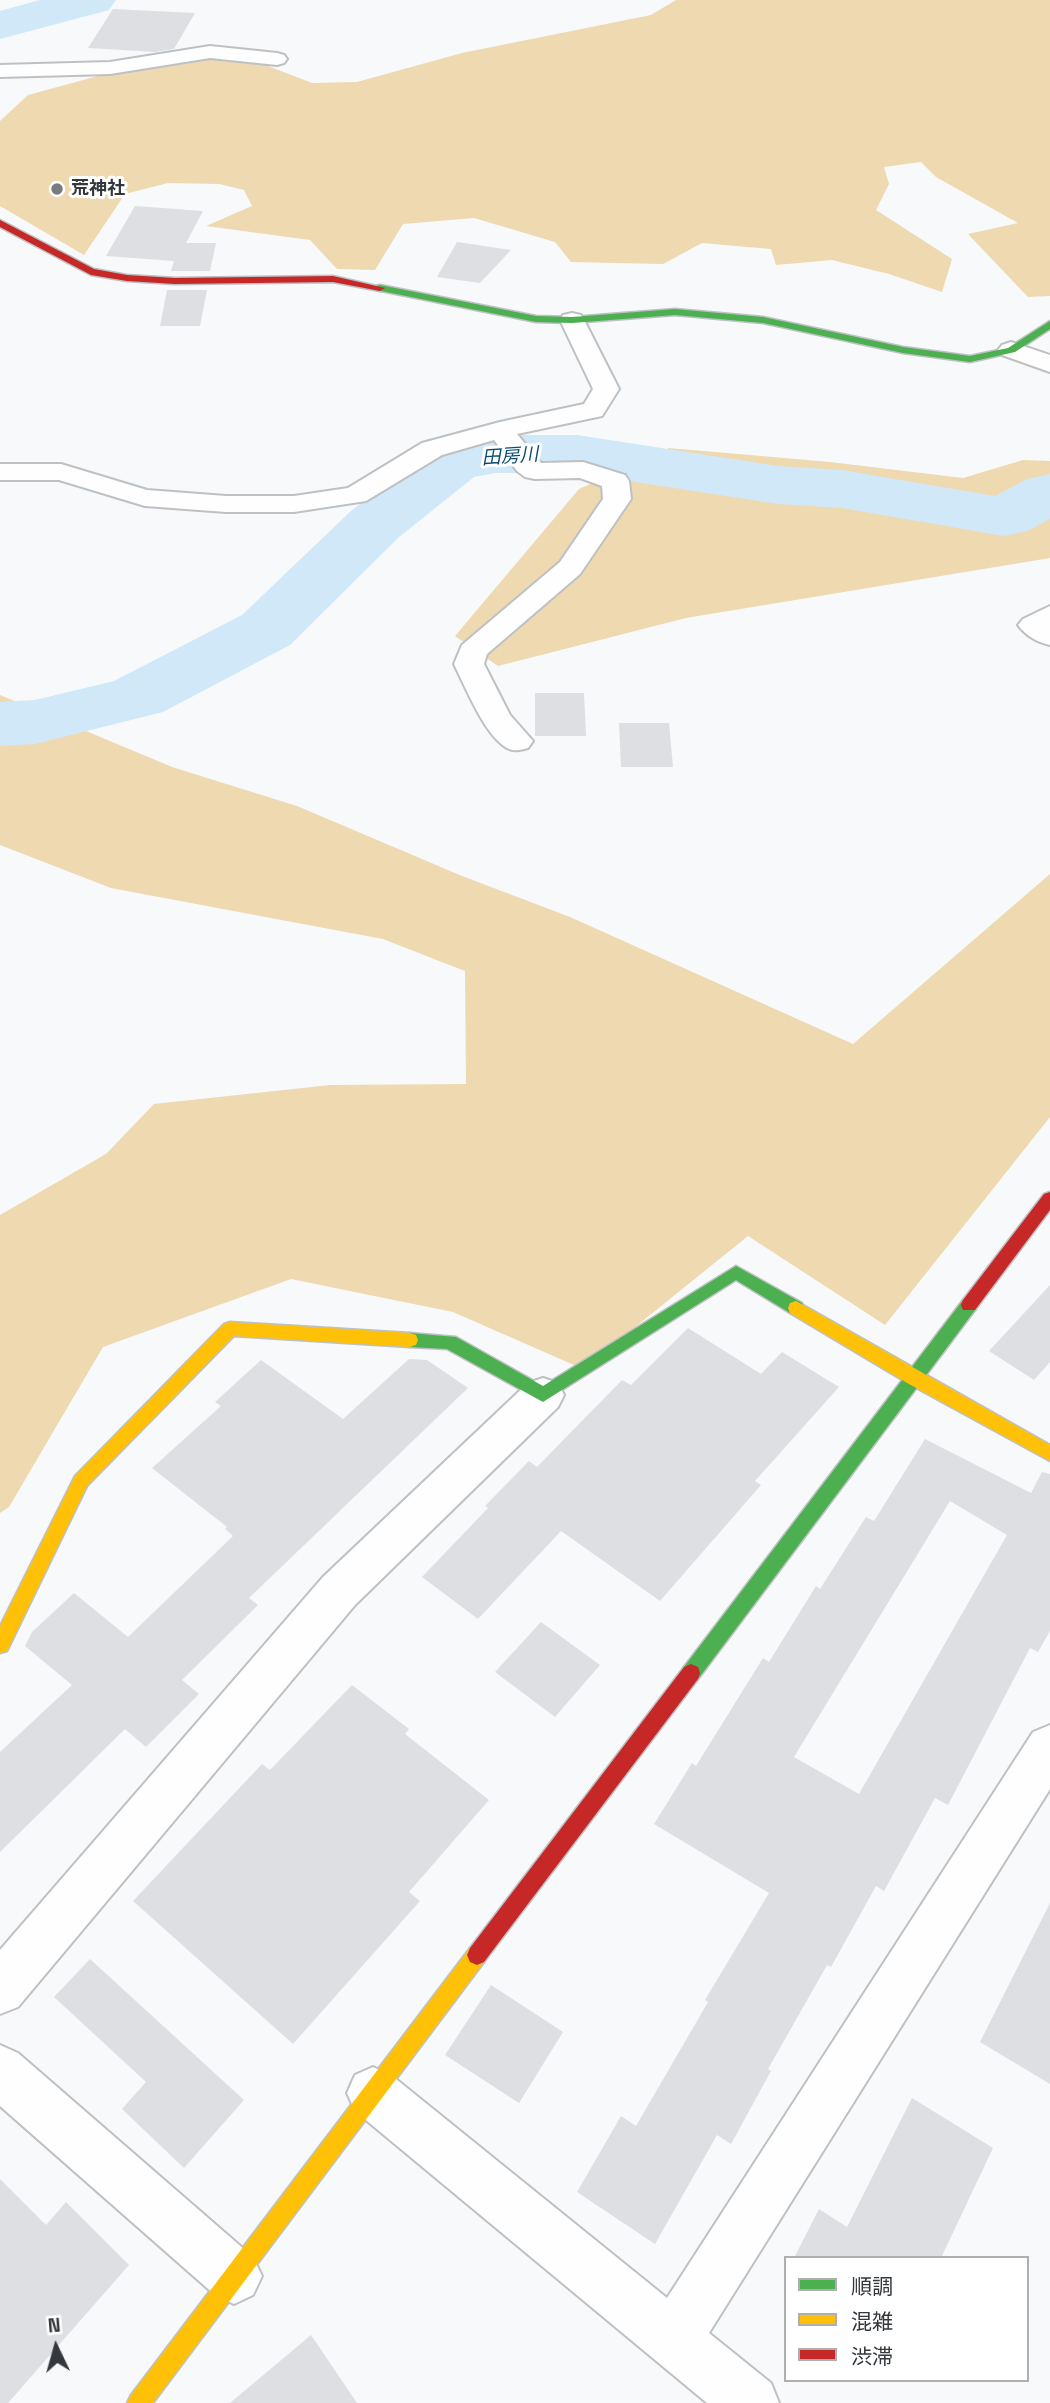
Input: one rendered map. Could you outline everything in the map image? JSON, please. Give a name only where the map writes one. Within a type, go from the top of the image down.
[{"type":"street","points":[[0,71],[110,68],[210,52],[277,59]]},
{"type":"street","points":[[0,223],[91,272],[174,281],[333,279],[537,319],[572,320],[675,312],[763,320],[902,350],[970,359],[1011,350],[1050,324]]},
{"type":"street","points":[[0,472],[61,472],[145,498],[226,504],[293,503],[356,495],[432,449],[503,435],[593,410],[606,389],[572,320]]},
{"type":"street","points":[[1011,350],[1050,364]]},
{"type":"street","points":[[503,435],[535,471],[583,470],[615,481],[617,499],[570,568],[473,651],[469,664],[497,719],[517,741]]},
{"type":"street","points":[[1050,615],[1032,625],[1050,636]]},
{"type":"street","points":[[139,2403],[1050,1198]]},
{"type":"street","points":[[0,1989],[339,1591],[543,1395],[736,1272],[915,1379],[1050,1454]]},
{"type":"street","points":[[0,1645],[81,1481],[230,1329],[450,1342],[543,1395]]},
{"type":"street","points":[[673,2339],[1050,1747]]},
{"type":"street","points":[[0,2071],[233,2276]]},
{"type":"street","points":[[373,2093],[751,2403]]},
{"type":"shaded area","points":[[676,0],[1050,0],[1050,296],[1028,297],[968,234],[1018,223],[936,177],[921,162],[884,167],[889,184],[876,210],[952,259],[942,292],[889,274],[832,260],[776,265],[771,249],[702,243],[663,264],[571,262],[555,242],[474,218],[403,224],[375,270],[337,269],[310,240],[206,226],[252,206],[244,190],[219,184],[168,183],[125,194],[84,255],[0,206],[0,121],[28,95],[98,76],[197,58],[250,59],[312,83],[357,82],[462,53],[651,15]]},
{"type":"shaded area","points":[[669,448],[830,462],[963,478],[1023,460],[1050,461],[1050,558],[686,618],[498,666],[455,636],[579,489]]},
{"type":"shaded area","points":[[0,695],[172,767],[297,806],[462,876],[570,917],[853,1044],[1050,874],[1050,1117],[885,1325],[748,1236],[583,1369],[453,1312],[291,1279],[103,1347],[9,1507],[0,1513],[0,1215],[106,1154],[154,1104],[330,1085],[466,1084],[465,971],[383,939],[111,888],[0,845]]},
{"type":"building","points":[[113,9],[195,13],[174,49],[155,52],[88,48]]},
{"type":"building","points":[[135,206],[203,211],[186,243],[216,243],[210,271],[171,271],[174,261],[106,256]]},
{"type":"building","points":[[457,242],[511,250],[480,283],[437,277]]},
{"type":"building","points":[[167,290],[207,290],[200,326],[160,326]]},
{"type":"building","points":[[535,693],[584,693],[586,736],[535,736]]},
{"type":"building","points":[[619,723],[669,723],[673,767],[621,767]]},
{"type":"building","points":[[1050,1285],[1050,1362],[1034,1380],[989,1351]]},
{"type":"building","points":[[688,1328],[761,1374],[782,1352],[839,1387],[755,1481],[761,1485],[660,1601],[561,1531],[478,1619],[422,1577],[529,1461],[537,1467],[622,1380],[631,1385]]},
{"type":"building","points":[[409,1359],[427,1360],[468,1388],[249,1598],[258,1605],[182,1680],[199,1694],[146,1747],[125,1729],[0,1852],[0,1752],[72,1685],[25,1646],[32,1632],[74,1593],[128,1637],[233,1536],[225,1529],[227,1527],[152,1468],[221,1406],[215,1402],[261,1360],[343,1419]]},
{"type":"building","points":[[925,1439],[1031,1493],[1042,1472],[1050,1474],[1050,1631],[1038,1652],[1030,1648],[948,1805],[935,1798],[884,1891],[876,1886],[831,1967],[827,1965],[768,2069],[771,2071],[731,2144],[717,2135],[655,2244],[577,2192],[621,2116],[636,2126],[708,2002],[705,2000],[769,1893],[654,1824],[692,1763],[696,1766],[763,1658],[769,1662],[816,1586],[820,1589],[866,1517],[874,1521]],"holes":[[[950,1501],[1007,1535],[859,1794],[794,1757]]]},
{"type":"building","points":[[541,1622],[600,1665],[555,1717],[495,1672]]},
{"type":"building","points":[[352,1685],[409,1729],[405,1734],[489,1800],[409,1892],[420,1901],[293,2044],[133,1901],[262,1764],[270,1770]]},
{"type":"building","points":[[1050,1903],[1050,2084],[980,2042]]},
{"type":"building","points":[[90,1959],[244,2100],[184,2168],[122,2109],[146,2082],[54,1997]]},
{"type":"building","points":[[491,1985],[563,2032],[519,2103],[445,2055]]},
{"type":"building","points":[[912,2098],[993,2148],[942,2256],[795,2256],[819,2209],[847,2227]]},
{"type":"building","points":[[0,2179],[46,2225],[66,2202],[129,2265],[8,2403],[0,2403]]},
{"type":"building","points":[[311,2335],[357,2403],[230,2403]]},
{"type":"waterway","points":[[0,25],[93,0]]},
{"type":"waterway","name":"田房川","points":[[0,724],[35,722],[138,697],[266,630],[375,524],[453,463],[495,454],[577,454],[778,485],[842,489],[1004,517],[1050,493]]},
{"type":"traffic: fast","points":[[380,288],[536,319],[572,320],[675,312],[763,320],[903,350],[970,359],[1011,350],[1050,324]]},
{"type":"traffic: fast","points":[[410,1340],[450,1342],[543,1395],[736,1272],[796,1308]]},
{"type":"traffic: fast","points":[[691,1673],[969,1305]]},
{"type":"traffic: slow","points":[[796,1308],[915,1379],[1050,1454]]},
{"type":"traffic: slow","points":[[0,1645],[81,1481],[230,1329],[410,1340]]},
{"type":"traffic: slow","points":[[139,2403],[477,1955]]},
{"type":"traffic: jam","points":[[0,223],[91,272],[127,278],[175,281],[333,279],[380,288]]},
{"type":"traffic: jam","points":[[969,1305],[1050,1198]]},
{"type":"traffic: jam","points":[[477,1955],[691,1673]]},
{"type":"place","name":"荒神社","points":[[57,189]]}]
